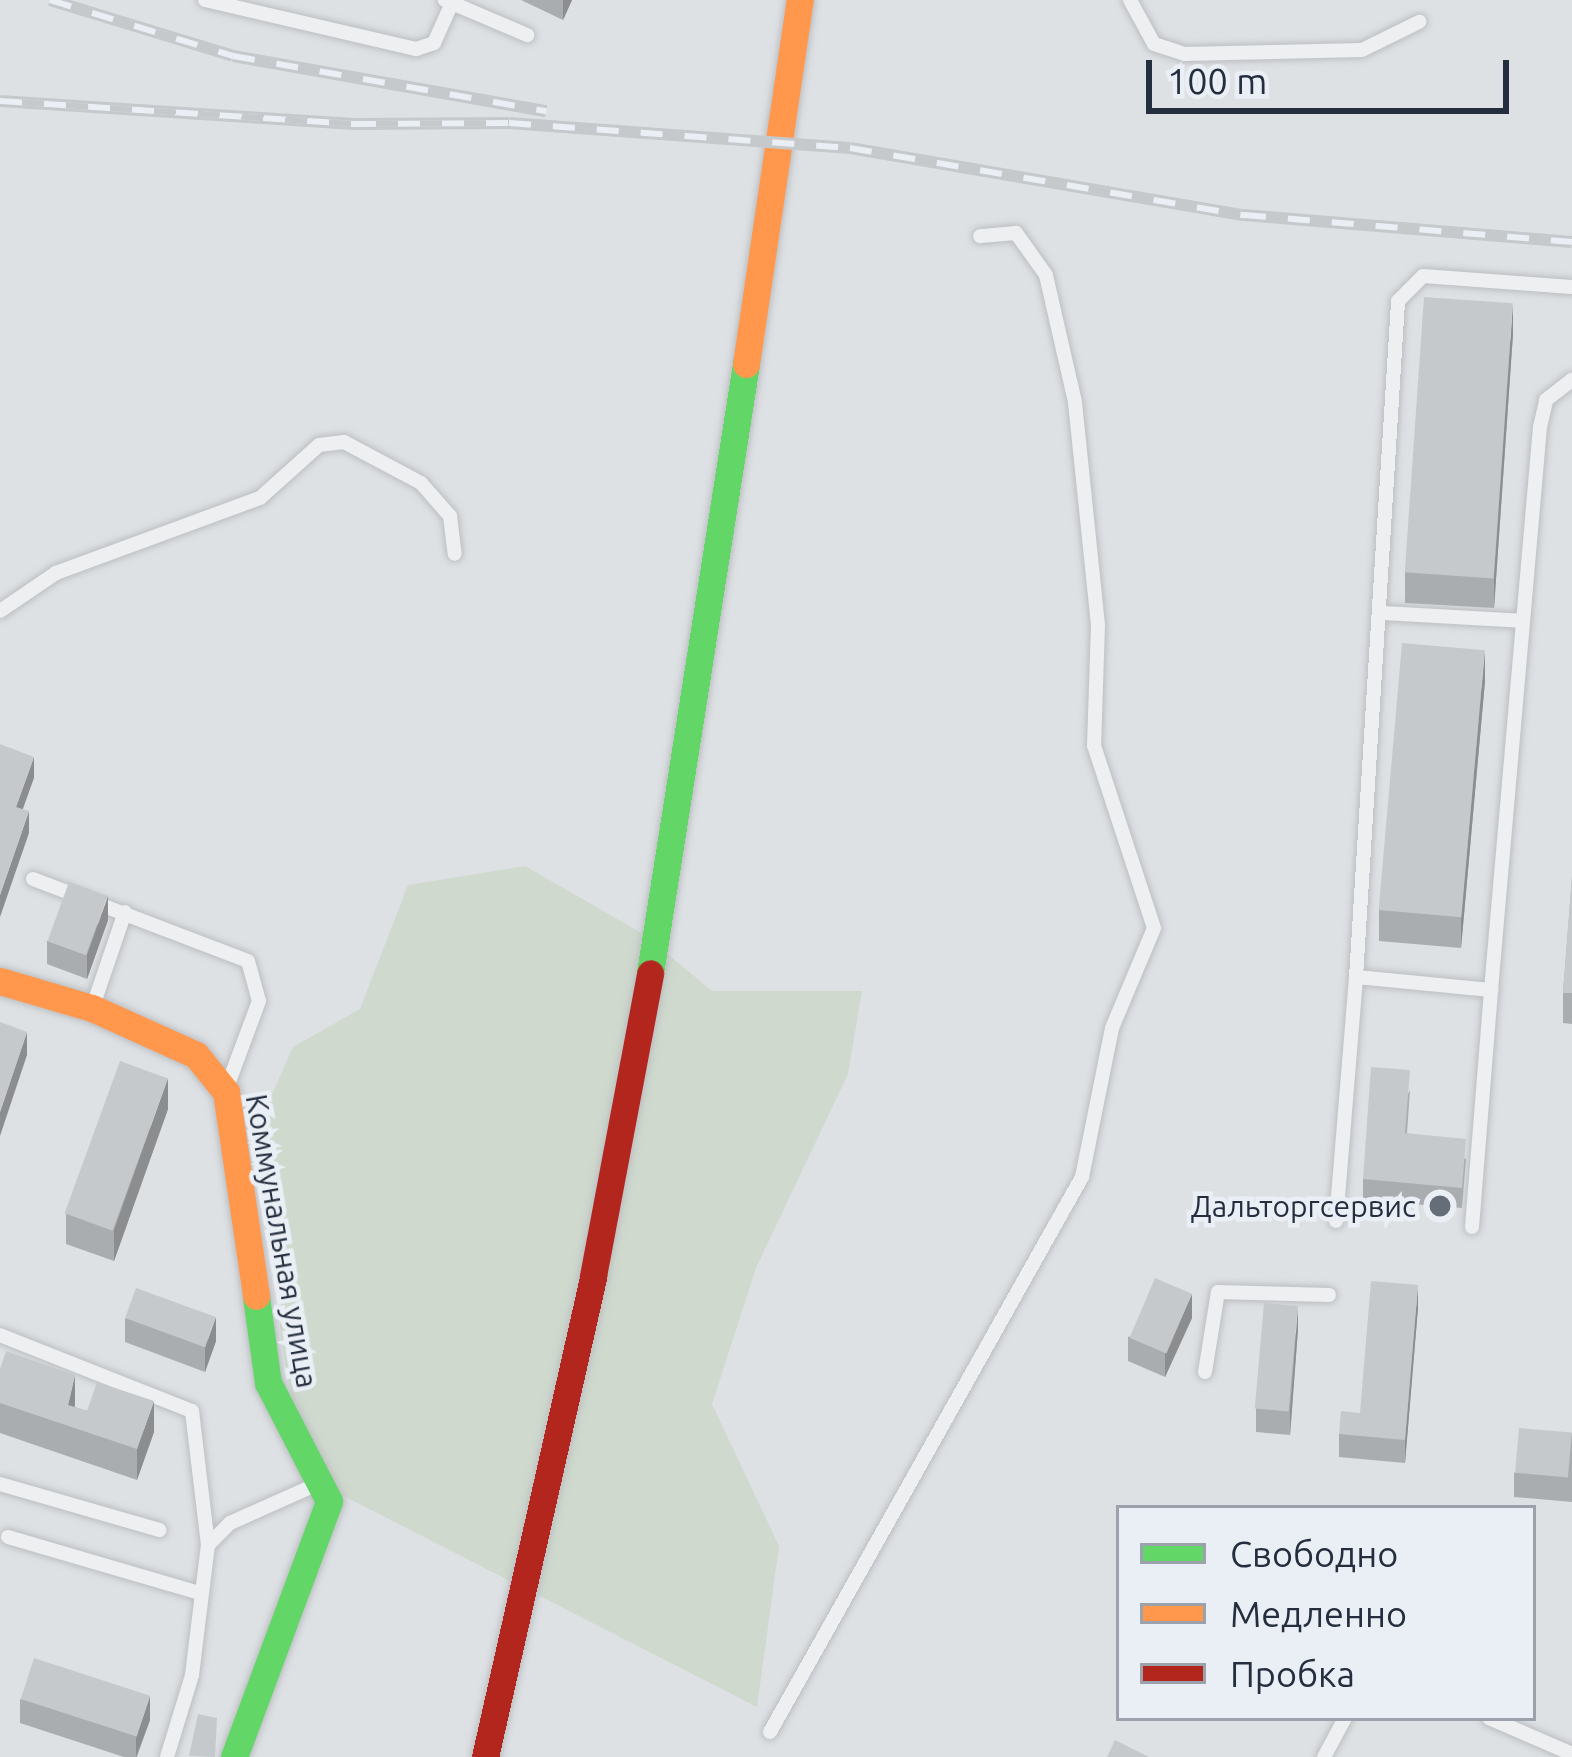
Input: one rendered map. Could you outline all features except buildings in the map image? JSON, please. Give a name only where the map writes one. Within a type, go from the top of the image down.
[{"type":"street","points":[[485,1757],[593,1276],[674,847],[800,0]]},
{"type":"street","name":"Коммунальная улица","points":[[0,981],[92,1008],[196,1055],[226,1092],[268,1383],[322,1493]]},
{"type":"street","points":[[234,1757],[322,1493]]},
{"type":"lane","points":[[205,0],[416,49],[434,43],[448,2],[527,35]]},
{"type":"lane","points":[[1130,0],[1154,44],[1184,54],[1362,50],[1419,22]]},
{"type":"lane","points":[[770,1732],[1082,1177],[1112,1028],[1154,928],[1094,746],[1096,608],[1075,403],[1046,275],[1016,233],[980,236]]},
{"type":"lane","points":[[1336,1221],[1381,613],[1398,301],[1423,276],[1572,287]]},
{"type":"lane","points":[[1472,1227],[1540,427],[1546,400],[1572,380]]},
{"type":"lane","points":[[0,611],[56,573],[260,498],[320,445],[344,442],[421,483],[450,516],[454,554]]},
{"type":"lane","points":[[0,590],[16,596]]},
{"type":"lane","points":[[1381,613],[1523,621]]},
{"type":"lane","points":[[33,879],[240,956],[255,970],[259,1000],[226,1092]]},
{"type":"lane","points":[[92,1008],[125,912]]},
{"type":"lane","points":[[1356,977],[1491,990]]},
{"type":"lane","points":[[1205,1372],[1218,1292],[1329,1295]]},
{"type":"lane","points":[[0,1335],[192,1412],[208,1545],[192,1675],[167,1757]]},
{"type":"lane","points":[[0,1484],[159,1530]]},
{"type":"lane","points":[[208,1545],[230,1523],[322,1493]]},
{"type":"lane","points":[[8,1537],[200,1594]]},
{"type":"lane","points":[[1324,1757],[1343,1721]]},
{"type":"lane","points":[[1497,1721],[1572,1754]]},
{"type":"shaded area","points":[[525,866],[645,935],[712,991],[862,991],[848,1074],[756,1268],[712,1404],[779,1546],[757,1707],[332,1490],[293,1409],[280,1328],[281,1230],[257,1128],[293,1047],[360,1009],[408,885]]},
{"type":"railway","points":[[50,0],[233,56],[546,111]]},
{"type":"railway","points":[[0,101],[354,124],[509,123],[850,148],[1244,215],[1572,242]]},
{"type":"traffic: fast","points":[[650,973],[746,364]]},
{"type":"traffic: fast","points":[[234,1757],[329,1501],[268,1383],[256,1296]]},
{"type":"traffic: slow","points":[[746,364],[800,0]]},
{"type":"traffic: slow","points":[[0,981],[92,1008],[196,1055],[226,1092],[256,1296]]},
{"type":"traffic: jam","points":[[485,1757],[593,1276],[650,973]]},
{"type":"place","name":"Дальторгсервис","points":[[1440,1206]]}]
